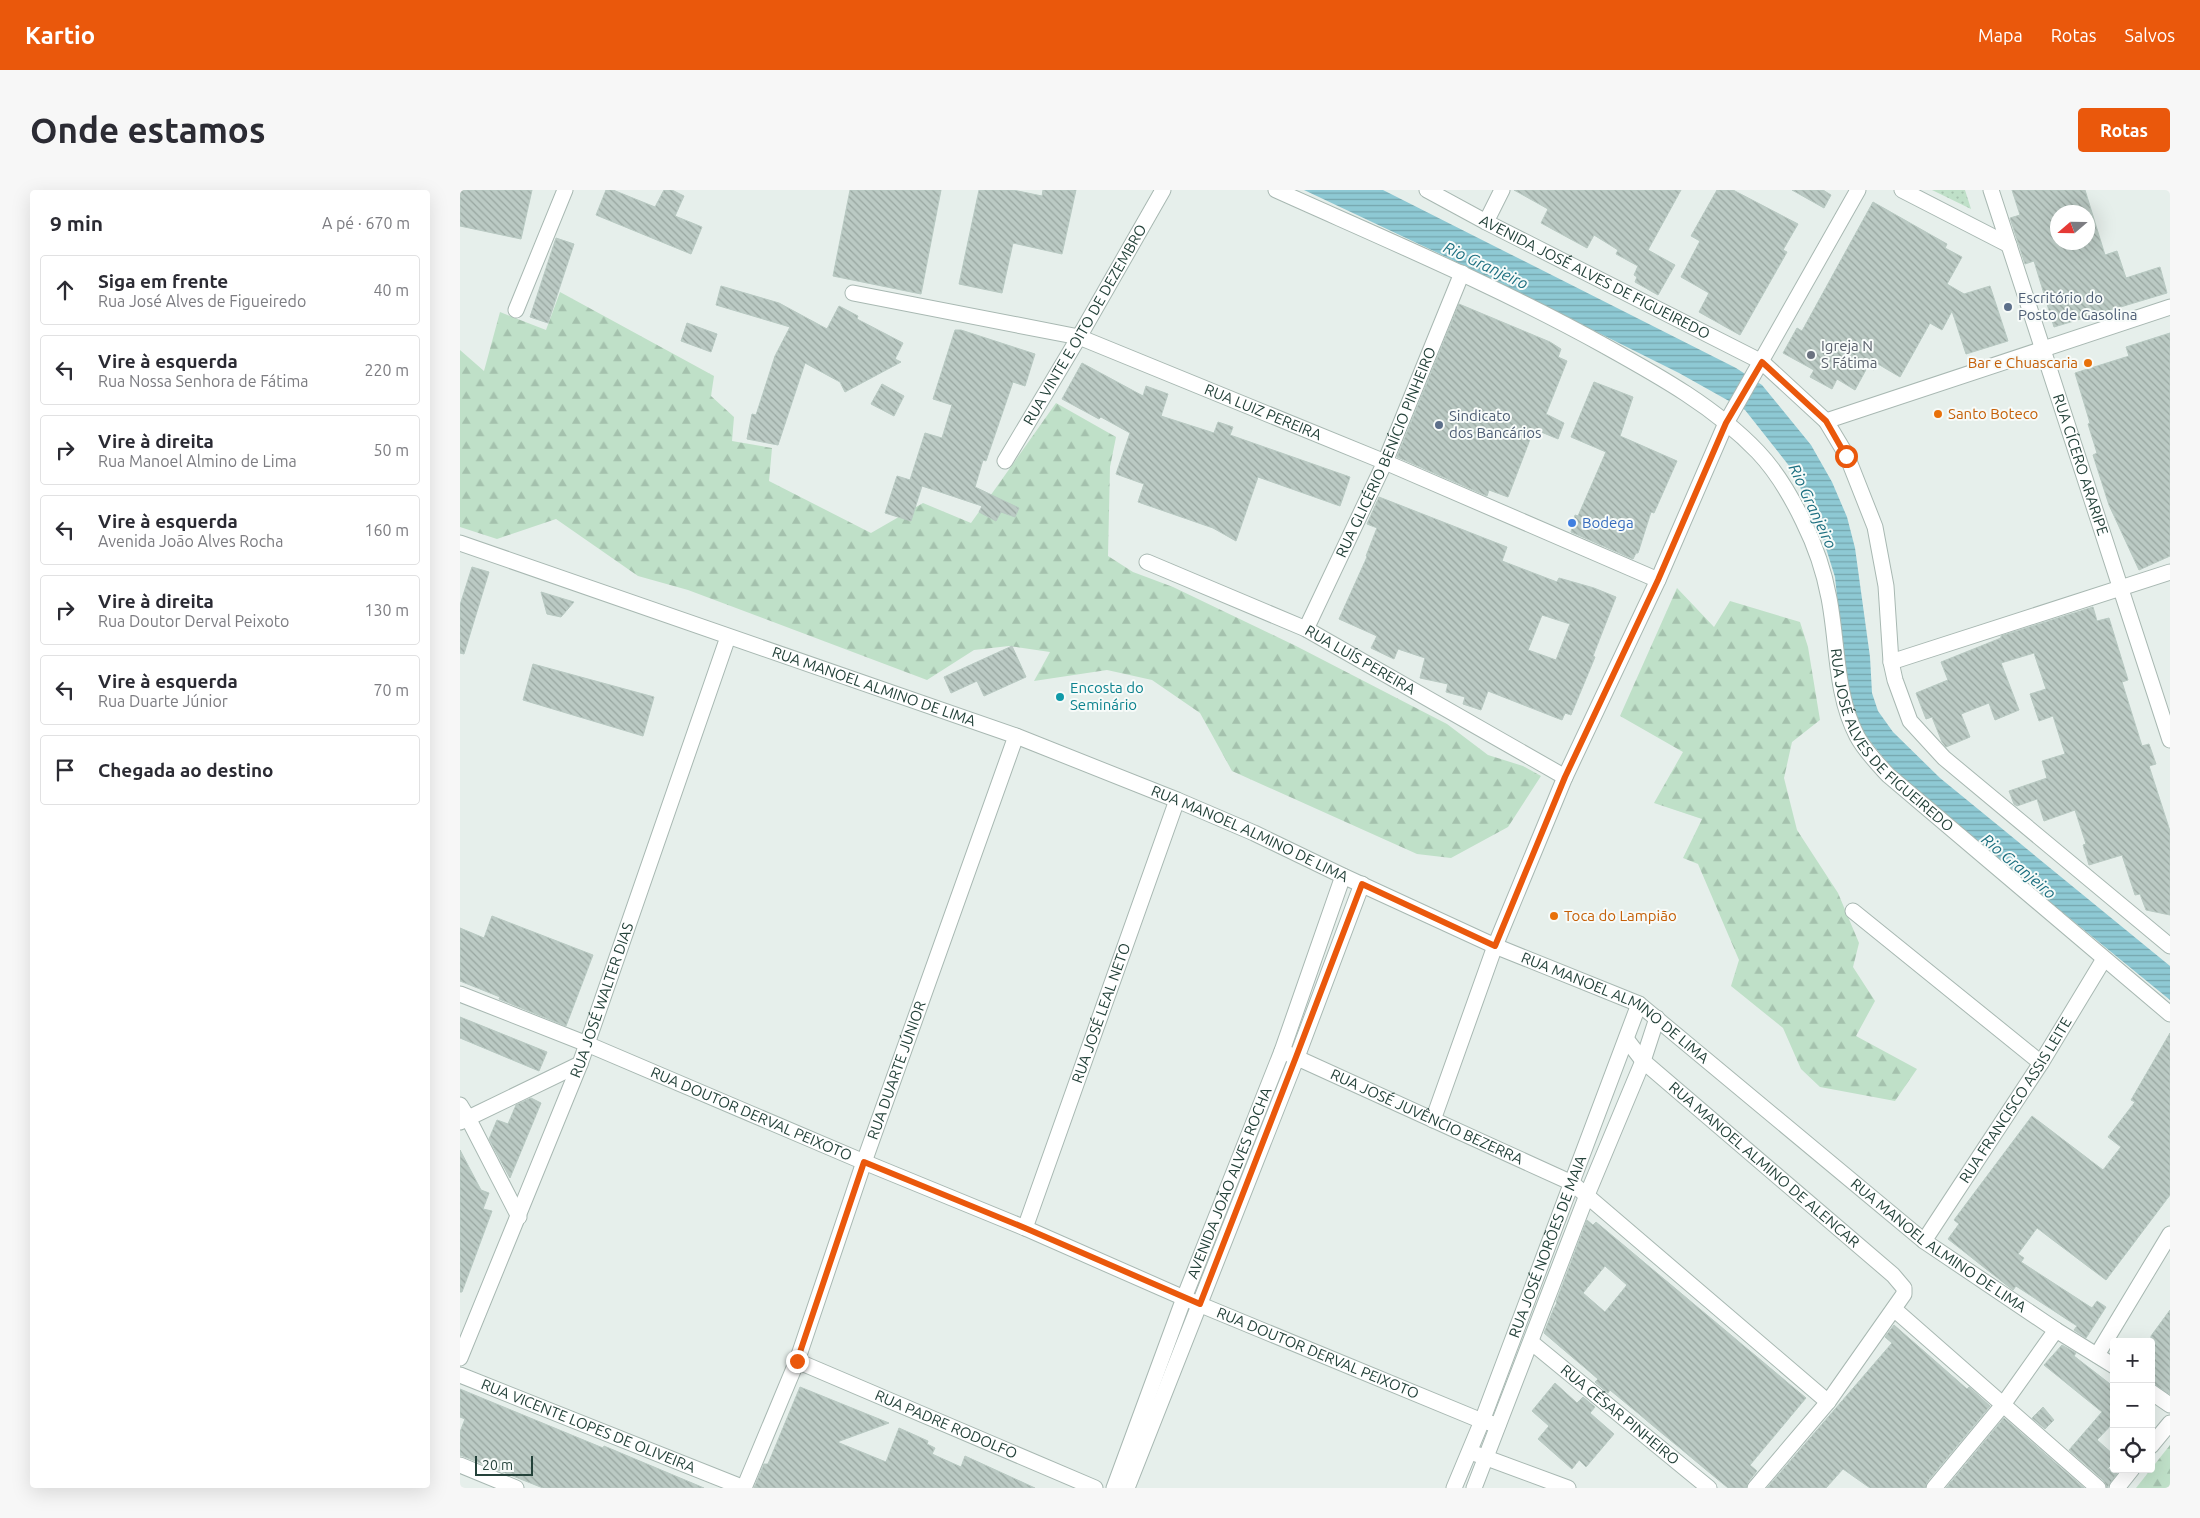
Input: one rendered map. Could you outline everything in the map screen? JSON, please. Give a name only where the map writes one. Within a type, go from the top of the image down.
[{"type":"street","points":[[516,310],[565,190]]},
{"type":"street","name":"RUA VINTE E OITO DE DEZEMBRO","points":[[1005,460],[1079,337],[1163,190]]},
{"type":"street","points":[[1276,190],[1462,273],[1572,328],[1662,377],[1729,418]]},
{"type":"street","name":"AVENIDA JOSÉ ALVES DE FIGUEIREDO","points":[[1427,190],[1759,367]]},
{"type":"street","points":[[1486,222],[1502,190]]},
{"type":"street","points":[[1433,1120],[1495,946],[1565,777],[1658,580],[1729,418],[1858,190]]},
{"type":"street","points":[[1902,190],[2009,245]]},
{"type":"street","name":"RUA CÍCERO ARARIPE","points":[[1991,190],[2044,347],[2170,740]]},
{"type":"street","name":"RUA GLICÉRIO BENÍCIO PINHEIRO","points":[[1306,630],[1385,462],[1462,273]]},
{"type":"street","name":"RUA LUIZ PEREIRA","points":[[853,293],[1079,337],[1385,462],[1658,580]]},
{"type":"street","points":[[1826,421],[2044,347],[2170,307]]},
{"type":"street","name":"RUA JOSÉ ALVES DE FIGUEIREDO","points":[[1759,367],[1826,421],[1846,456],[1875,527],[1886,586],[1891,662],[1895,680],[1910,721],[1944,758],[2170,946]]},
{"type":"street","name":"RUA JOSÉ ALVES DE FIGUEIREDO","points":[[1729,418],[1759,453],[1792,497],[1806,526],[1819,558],[1829,598],[1839,675],[1846,707],[1857,736],[1868,752],[1888,775],[2170,1014]]},
{"type":"street","name":"RUA MANOEL ALMINO DE LIMA","points":[[460,543],[1016,736],[1254,833],[1495,946],[1639,1004],[1924,1241],[2056,1330],[2110,1363]]},
{"type":"street","name":"RUA LUÍS PEREIRA","points":[[1147,562],[1306,630],[1565,777]]},
{"type":"street","points":[[1891,662],[2170,572]]},
{"type":"street","name":"RUA JOSÉ WALTER DIAS","points":[[460,1358],[580,1064],[728,637]]},
{"type":"street","name":"RUA DUARTE JÚNIOR","points":[[744,1488],[797,1361],[864,1162],[1016,736]]},
{"type":"street","name":"RUA JOSÉ LEAL NETO","points":[[1025,1228],[1176,800]]},
{"type":"street","name":"AVENIDA JOÃO ALVES ROCHA","points":[[1114,1488],[1184,1298],[1282,1051],[1343,876]]},
{"type":"street","name":"AVENIDA JOÃO ALVES ROCHA","points":[[1127,1488],[1362,884]]},
{"type":"street","points":[[1853,911],[2041,1063]]},
{"type":"street","name":"RUA FRANCISCO ASSIS LEITE","points":[[1924,1241],[2041,1063],[2104,959]]},
{"type":"street","name":"RUA DOUTOR DERVAL PEIXOTO","points":[[460,994],[587,1044],[864,1162],[1025,1228],[1184,1298],[1482,1421],[1498,1425]]},
{"type":"street","name":"RUA JOSÉ NORÕES DE MAIA","points":[[1454,1488],[1482,1421],[1639,1004]]},
{"type":"street","name":"RUA JOSÉ NORÕES DE MAIA","points":[[1474,1488],[1587,1195],[1643,1061],[1657,1018]]},
{"type":"street","name":"RUA MANOEL ALMINO DE ALENCAR","points":[[1626,1040],[1643,1061],[1893,1275],[1904,1288],[1904,1294],[1894,1309]]},
{"type":"street","name":"RUA JOSÉ JUVÊNCIO BEZERRA","points":[[1282,1051],[1572,1183]]},
{"type":"street","points":[[518,1217],[463,1115],[580,1064]]},
{"type":"street","points":[[1246,1142],[1260,1149]]},
{"type":"street","points":[[1572,1183],[1828,1402]]},
{"type":"street","points":[[1216,1216],[1230,1225]]},
{"type":"street","points":[[2097,1354],[2170,1234]]},
{"type":"street","points":[[1756,1488],[1828,1402],[1894,1309],[2002,1406],[2098,1488]]},
{"type":"street","points":[[1934,1488],[2002,1406],[2056,1330]]},
{"type":"street","name":"RUA CÉSAR PINHEIRO","points":[[1531,1342],[1709,1488]]},
{"type":"street","name":"RUA PADRE RODOLFO","points":[[797,1361],[1095,1488]]},
{"type":"street","name":"RUA VICENTE LOPES DE OLIVEIRA","points":[[460,1374],[744,1488]]},
{"type":"street","points":[[2155,1395],[2170,1406]]},
{"type":"street","points":[[2155,1441],[2170,1423]]},
{"type":"street","points":[[1469,1451],[1568,1488]]},
{"type":"street","points":[[460,1465],[516,1488]]},
{"type":"street","points":[[2117,1488],[2129,1473]]},
{"type":"green space","points":[[1932,190],[1965,190],[1971,209]]},
{"type":"green space","points":[[560,292],[714,376],[711,396],[734,417],[732,441],[772,448],[769,481],[871,533],[923,503],[971,523],[1056,403],[1116,437],[1110,467],[1108,556],[1133,572],[1173,587],[1296,646],[1447,724],[1488,755],[1523,766],[1541,776],[1508,827],[1451,858],[1417,854],[1232,771],[1200,713],[1152,680],[1107,670],[1034,681],[1050,652],[1009,646],[974,650],[927,680],[688,590],[638,576],[556,519],[497,539],[460,527],[460,350],[484,371],[500,312],[546,330]]},
{"type":"green space","points":[[1677,588],[1714,627],[1730,601],[1800,622],[1808,647],[1820,720],[1792,742],[1784,778],[1797,830],[1838,893],[1859,943],[1853,967],[1875,1001],[1856,1036],[1917,1069],[1895,1101],[1820,1087],[1801,1069],[1783,1028],[1731,986],[1739,960],[1698,864],[1683,858],[1702,819],[1654,803],[1683,752],[1620,716]]},
{"type":"green space","points":[[2170,1445],[2170,1488],[2136,1488],[2148,1473],[2155,1473],[2155,1464]]},
{"type":"water","name":"Rio Granjeiro","points":[[1304,190],[1383,190],[1736,368],[1762,385],[1811,445],[1832,482],[1847,517],[1855,548],[1870,657],[1872,693],[1878,711],[1893,732],[1940,778],[2170,966],[2170,1000],[1964,832],[1891,767],[1861,730],[1847,695],[1835,577],[1819,526],[1790,467],[1745,410],[1679,373],[1440,254]]},
{"type":"building","points":[[460,190],[532,190],[521,239],[460,226]]},
{"type":"building","points":[[606,190],[613,190],[655,207],[664,190],[672,190],[684,196],[675,216],[702,227],[691,254],[596,215]]},
{"type":"building","points":[[850,190],[941,190],[921,294],[833,276]]},
{"type":"building","points":[[979,190],[1013,190],[1042,196],[1043,190],[1076,190],[1062,254],[1013,243],[1002,293],[959,284]]},
{"type":"building","points":[[1514,190],[1681,190],[1648,250],[1675,265],[1658,295],[1635,282],[1637,277],[1634,275],[1638,266],[1616,254],[1618,250],[1594,235],[1587,248],[1541,223],[1548,209]]},
{"type":"building","points":[[1717,190],[1733,190],[1798,224],[1783,250],[1787,252],[1740,335],[1699,312],[1709,293],[1681,277],[1700,241],[1691,236]]},
{"type":"building","points":[[1792,190],[1823,190],[1831,195],[1824,208]]},
{"type":"building","points":[[2012,190],[2085,190],[2090,205],[2050,205],[2050,250],[2095,250],[2095,222],[2105,255],[2117,251],[2126,278],[2160,267],[2167,293],[2054,327],[2034,261],[2025,264],[2010,218],[2020,215]]},
{"type":"building","points":[[1873,202],[1947,244],[1945,248],[1962,257],[1947,284],[1964,294],[1990,286],[2008,341],[1966,354],[1952,311],[1942,330],[1930,323],[1900,377],[1878,364],[1874,370],[1868,366],[1855,390],[1837,379],[1832,389],[1810,377],[1814,370],[1783,353],[1797,328],[1802,331]]},
{"type":"building","points":[[556,238],[574,244],[548,323],[530,317]]},
{"type":"building","points":[[721,286],[779,303],[827,329],[839,306],[858,316],[857,319],[903,343],[895,359],[901,362],[845,392],[840,382],[805,363],[778,445],[747,439],[752,414],[756,415],[775,356],[790,327],[716,305]]},
{"type":"building","points":[[1459,304],[1550,342],[1561,349],[1558,357],[1567,361],[1546,414],[1564,423],[1558,439],[1534,429],[1508,497],[1489,490],[1487,496],[1397,457]]},
{"type":"building","points":[[687,323],[717,334],[711,352],[681,341]]},
{"type":"building","points":[[955,330],[961,330],[1035,354],[1025,386],[1013,382],[986,461],[983,460],[975,487],[1019,508],[1015,517],[1001,512],[996,521],[979,512],[982,506],[922,486],[911,521],[885,513],[897,476],[910,480],[925,433],[942,438],[952,405],[933,399]]},
{"type":"building","points":[[2170,333],[2170,556],[2139,570],[2109,505],[2093,455],[2097,453],[2075,373],[2129,356],[2126,347]]},
{"type":"building","points":[[1082,363],[1143,396],[1146,386],[1168,394],[1161,416],[1214,433],[1218,422],[1233,427],[1230,435],[1350,477],[1340,506],[1258,477],[1236,541],[1213,528],[1138,502],[1144,484],[1116,474],[1130,433],[1062,399]]},
{"type":"building","points":[[1594,382],[1633,397],[1620,436],[1677,461],[1654,513],[1651,512],[1638,553],[1636,553],[1633,559],[1571,532],[1575,515],[1578,516],[1606,452],[1571,437]]},
{"type":"building","points":[[882,384],[904,396],[894,416],[871,404]]},
{"type":"building","points":[[1379,497],[1507,547],[1502,561],[1557,582],[1559,578],[1594,588],[1616,597],[1593,656],[1595,657],[1571,715],[1565,713],[1562,720],[1488,691],[1481,710],[1463,704],[1465,697],[1446,692],[1448,684],[1420,678],[1425,658],[1398,649],[1394,659],[1371,648],[1377,636],[1339,619],[1367,557],[1377,528],[1367,524]],"holes":[[[1542,615],[1570,624],[1556,660],[1528,650]]]},
{"type":"building","points":[[472,567],[489,572],[464,654],[460,653],[460,605]]},
{"type":"building","points":[[541,592],[574,602],[561,617],[547,614]]},
{"type":"building","points":[[2093,607],[2097,621],[2109,618],[2128,680],[2122,682],[2142,746],[2149,744],[2156,764],[2149,766],[2170,831],[2170,915],[2146,910],[2140,894],[2135,895],[2122,855],[2089,865],[2083,845],[2086,844],[2075,810],[2044,821],[2037,799],[2017,806],[2014,804],[2009,791],[2047,778],[2042,761],[2065,754],[2053,716],[2039,721],[2030,694],[2046,689],[2034,653],[2001,663],[2019,710],[1995,720],[1989,703],[1961,714],[1970,737],[1946,747],[1942,742],[1932,717],[1926,719],[1916,693],[1948,680],[1941,662],[2001,638],[2001,636]]},
{"type":"building","points":[[1012,646],[1026,677],[984,696],[977,681],[951,693],[944,677]]},
{"type":"building","points":[[533,664],[654,697],[643,736],[523,700]]},
{"type":"building","points":[[492,916],[593,955],[566,1026],[460,981],[460,928],[484,938]]},
{"type":"building","points":[[460,1017],[547,1052],[539,1071],[460,1038]]},
{"type":"building","points":[[2170,1033],[2170,1195],[2106,1280],[2037,1228],[2018,1254],[2024,1258],[2021,1262],[2092,1308],[2097,1301],[2106,1307],[2086,1338],[2074,1330],[2077,1326],[2016,1286],[2013,1290],[1948,1239],[1959,1224],[1954,1220],[2032,1116],[2103,1170],[2121,1147],[2108,1137],[2135,1102],[2131,1100]]},
{"type":"building","points":[[531,1098],[541,1103],[510,1178],[489,1139],[497,1120],[508,1124],[516,1105]]},
{"type":"building","points":[[460,1150],[481,1190],[489,1193],[483,1209],[492,1211],[462,1292],[460,1292]]},
{"type":"building","points":[[1587,1220],[1593,1225],[1596,1222],[1806,1398],[1750,1465],[1757,1471],[1748,1482],[1746,1488],[1728,1488],[1610,1390],[1608,1393],[1595,1382],[1598,1379],[1544,1333]],"holes":[[[1605,1266],[1627,1285],[1605,1312],[1583,1293]]]},
{"type":"building","points":[[2170,1310],[2170,1394],[2155,1385],[2155,1338],[2151,1338]]},
{"type":"building","points":[[1894,1325],[1967,1389],[1969,1387],[1990,1406],[1927,1482],[1925,1488],[1870,1488],[1843,1469],[1826,1488],[1767,1488],[1892,1343],[1885,1337]]},
{"type":"building","points":[[2062,1345],[2076,1353],[2074,1356],[2110,1384],[2110,1426],[2097,1440],[2110,1451],[2110,1466],[2107,1469],[2110,1469],[2110,1473],[2117,1473],[2107,1488],[2104,1481],[2069,1450],[2102,1412],[2044,1365]]},
{"type":"building","points":[[1555,1383],[1577,1403],[1583,1397],[1595,1407],[1590,1413],[1614,1434],[1586,1467],[1579,1460],[1572,1469],[1538,1439],[1549,1426],[1532,1411]]},
{"type":"building","points":[[800,1387],[889,1423],[837,1442],[886,1462],[899,1428],[928,1441],[927,1444],[935,1448],[932,1454],[961,1467],[965,1456],[1035,1488],[754,1488],[764,1464],[768,1464]]},
{"type":"building","points":[[460,1389],[704,1488],[543,1488],[460,1455],[460,1432],[465,1419],[460,1417]]},
{"type":"building","points":[[2043,1407],[2054,1420],[2045,1429],[2032,1418]]},
{"type":"building","points":[[2004,1418],[2084,1488],[1946,1488]]},
{"type":"place","name":"Escritório do Posto de Gasolina","points":[[2008,307]]},
{"type":"place","name":"Igreja N S Fátima","points":[[1811,355]]},
{"type":"place","name":"Bar e Chuascaria","points":[[2088,363]]},
{"type":"place","name":"Santo Boteco","points":[[1938,414]]},
{"type":"place","name":"Sindicato dos Bancários","points":[[1439,425]]},
{"type":"place","name":"Bodega","points":[[1572,523]]},
{"type":"place","name":"Encosta do Seminário","points":[[1060,697]]},
{"type":"place","name":"Toca do Lampião","points":[[1554,916]]},
{"type":"route","points":[[797,1361],[864,1162],[1025,1228],[1200,1304],[1362,884],[1495,946],[1565,777],[1658,580],[1726,423],[1762,362],[1826,421],[1846,456]]}]
